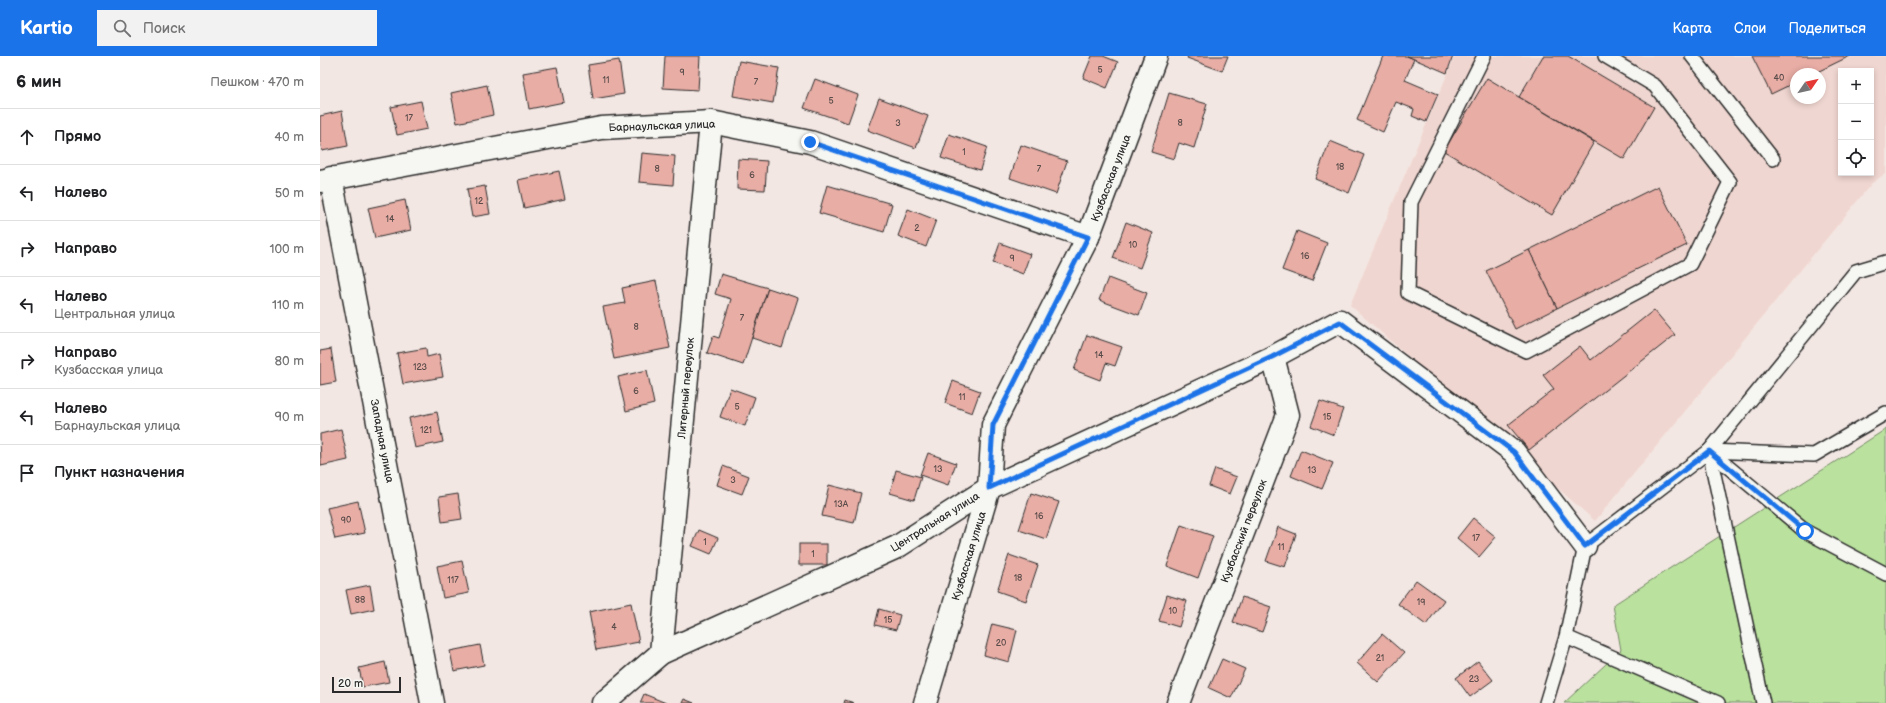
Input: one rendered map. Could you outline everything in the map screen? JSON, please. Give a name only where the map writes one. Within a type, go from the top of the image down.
[{"type":"street","name":"Кузбасская улица","points":[[925,703],[989,488],[993,425],[1088,237],[1156,56]]},
{"type":"street","name":"Барнаульская улица","points":[[326,180],[600,128],[711,122],[810,142],[1088,237]]},
{"type":"street","name":"Литерный переулок","points":[[661,653],[711,122]]},
{"type":"street","name":"Западная улица","points":[[326,180],[432,703]]},
{"type":"street","name":"Центральная улица","points":[[603,703],[661,653],[897,547],[989,488],[1272,357],[1340,322],[1514,452],[1585,546]]},
{"type":"street","name":"Кузбасский переулок","points":[[1178,703],[1288,415],[1272,357]]},
{"type":"lane","points":[[1484,56],[1411,202],[1408,293],[1526,351],[1690,264],[1730,182],[1655,86],[1606,56]]},
{"type":"lane","points":[[1692,56],[1773,159]]},
{"type":"lane","points":[[1546,703],[1566,637],[1585,546],[1709,451],[1856,271],[1886,262]]},
{"type":"lane","points":[[1709,451],[1814,455],[1886,413]]},
{"type":"lane","points":[[1709,451],[1805,531],[1886,574]]},
{"type":"lane","points":[[1709,451],[1763,703]]},
{"type":"lane","points":[[1566,637],[1718,703]]},
{"type":"shaded area","points":[[1455,56],[1886,56],[1886,173],[1872,183],[1595,521],[1350,305]]},
{"type":"green space","points":[[1886,429],[1886,703],[1564,703],[1621,650],[1613,605]]},
{"type":"building","points":[[665,56],[700,56],[698,90],[663,88]]},
{"type":"building","points":[[1092,56],[1103,56],[1118,62],[1107,88],[1083,78]]},
{"type":"building","points":[[1188,56],[1228,56],[1222,71],[1187,58]]},
{"type":"building","points":[[1383,56],[1407,56],[1414,59],[1405,80],[1438,94],[1426,122],[1412,116],[1414,109],[1396,102],[1383,132],[1357,120]]},
{"type":"building","points":[[1407,56],[1453,56],[1447,73]]},
{"type":"building","points":[[1543,56],[1568,56],[1654,107],[1624,159],[1519,97]]},
{"type":"building","points":[[1752,56],[1850,56],[1825,68],[1790,68],[1790,85],[1771,94]]},
{"type":"building","points":[[619,60],[624,94],[593,99],[588,65]]},
{"type":"building","points":[[739,61],[779,68],[773,103],[733,96]]},
{"type":"building","points":[[557,67],[564,102],[529,109],[523,73]]},
{"type":"building","points":[[1487,78],[1594,142],[1552,215],[1444,151]]},
{"type":"building","points":[[815,79],[858,95],[848,123],[804,108]]},
{"type":"building","points":[[487,85],[493,115],[457,123],[451,93]]},
{"type":"building","points":[[1169,93],[1207,104],[1194,148],[1179,143],[1174,159],[1151,152]]},
{"type":"building","points":[[879,98],[928,116],[916,148],[867,130]]},
{"type":"building","points":[[421,101],[427,129],[397,135],[391,107]]},
{"type":"building","points":[[342,111],[348,146],[322,151],[320,141],[320,116]]},
{"type":"building","points":[[949,134],[987,147],[980,170],[941,158]]},
{"type":"building","points":[[1330,141],[1364,155],[1349,193],[1315,179]]},
{"type":"building","points":[[1021,145],[1067,161],[1056,194],[1010,178]]},
{"type":"building","points":[[642,153],[675,156],[673,185],[639,182]]},
{"type":"building","points":[[738,159],[767,161],[765,190],[737,189]]},
{"type":"building","points":[[559,171],[565,199],[524,208],[518,180]]},
{"type":"building","points":[[827,185],[892,204],[884,232],[819,213]]},
{"type":"building","points":[[485,186],[490,214],[472,217],[467,189]]},
{"type":"building","points":[[1658,186],[1687,245],[1557,308],[1529,250]]},
{"type":"building","points":[[405,200],[411,230],[375,238],[368,208]]},
{"type":"building","points":[[908,209],[936,220],[926,247],[898,236]]},
{"type":"building","points":[[1126,222],[1153,233],[1140,268],[1113,258]]},
{"type":"building","points":[[1297,231],[1327,243],[1312,281],[1282,270]]},
{"type":"building","points":[[1000,243],[1030,254],[1023,274],[993,263]]},
{"type":"building","points":[[1529,250],[1557,308],[1515,329],[1486,271]]},
{"type":"building","points":[[721,274],[768,288],[743,365],[707,353],[713,336],[719,338],[731,299],[715,294]]},
{"type":"building","points":[[1108,278],[1147,293],[1139,315],[1099,300]]},
{"type":"building","points":[[656,281],[670,348],[614,359],[603,307],[625,303],[622,288]]},
{"type":"building","points":[[768,288],[798,298],[782,348],[752,338]]},
{"type":"building","points":[[1654,310],[1675,335],[1529,450],[1508,425],[1554,389],[1543,375],[1580,346],[1591,360]]},
{"type":"building","points":[[1087,335],[1122,347],[1115,366],[1106,363],[1100,380],[1074,370]]},
{"type":"building","points":[[426,348],[427,357],[439,354],[443,377],[403,384],[397,353]]},
{"type":"building","points":[[331,349],[336,382],[320,385],[320,351]]},
{"type":"building","points":[[647,370],[654,404],[626,411],[618,377]]},
{"type":"building","points":[[953,381],[980,391],[972,413],[945,403]]},
{"type":"building","points":[[730,388],[755,397],[745,426],[720,417]]},
{"type":"building","points":[[1320,401],[1343,409],[1334,435],[1311,426]]},
{"type":"building","points":[[437,412],[443,442],[415,448],[409,418]]},
{"type":"building","points":[[341,429],[348,460],[321,466],[320,434]]},
{"type":"building","points":[[1301,450],[1333,463],[1322,489],[1291,476]]},
{"type":"building","points":[[928,453],[956,463],[948,485],[920,475]]},
{"type":"building","points":[[723,466],[749,476],[742,494],[717,485]]},
{"type":"building","points":[[1215,469],[1237,477],[1230,494],[1209,486]]},
{"type":"building","points":[[896,470],[921,477],[914,500],[890,493]]},
{"type":"building","points":[[829,485],[861,493],[854,523],[822,516]]},
{"type":"building","points":[[1031,493],[1059,502],[1046,539],[1019,530]]},
{"type":"building","points":[[458,494],[462,519],[442,522],[439,497]]},
{"type":"building","points":[[358,501],[365,533],[335,539],[327,508]]},
{"type":"building","points":[[1473,518],[1496,537],[1479,557],[1457,538]]},
{"type":"building","points":[[1181,525],[1213,536],[1198,578],[1167,566]]},
{"type":"building","points":[[1278,527],[1296,534],[1285,567],[1266,561]]},
{"type":"building","points":[[699,530],[718,538],[711,554],[692,546]]},
{"type":"building","points":[[799,544],[827,544],[827,565],[799,565]]},
{"type":"building","points":[[1009,555],[1038,565],[1026,601],[997,591]]},
{"type":"building","points":[[462,561],[469,593],[443,598],[437,566]]},
{"type":"building","points":[[1416,580],[1444,600],[1426,625],[1398,604]]},
{"type":"building","points":[[370,585],[374,609],[351,614],[346,590]]},
{"type":"building","points":[[1167,595],[1187,601],[1179,627],[1159,621]]},
{"type":"building","points":[[1242,597],[1271,607],[1262,632],[1233,622]]},
{"type":"building","points":[[631,603],[639,642],[596,650],[589,612]]},
{"type":"building","points":[[879,609],[900,615],[896,630],[875,625]]},
{"type":"building","points":[[992,624],[1017,630],[1009,662],[984,655]]},
{"type":"building","points":[[1382,634],[1404,653],[1378,682],[1357,663]]},
{"type":"building","points":[[480,645],[484,665],[454,671],[450,651]]},
{"type":"building","points":[[1222,659],[1245,669],[1231,698],[1209,688]]},
{"type":"building","points":[[1478,661],[1493,680],[1470,697],[1456,678]]},
{"type":"building","points":[[385,662],[389,682],[363,687],[359,668]]},
{"type":"building","points":[[644,694],[666,703],[640,703]]},
{"type":"building","points":[[684,699],[694,703],[682,703]]},
{"type":"building","points":[[845,700],[854,703],[844,703]]},
{"type":"route","points":[[810,142],[1088,237],[993,425],[989,488],[1272,357],[1340,322],[1514,452],[1585,546],[1709,451],[1805,531]]}]
